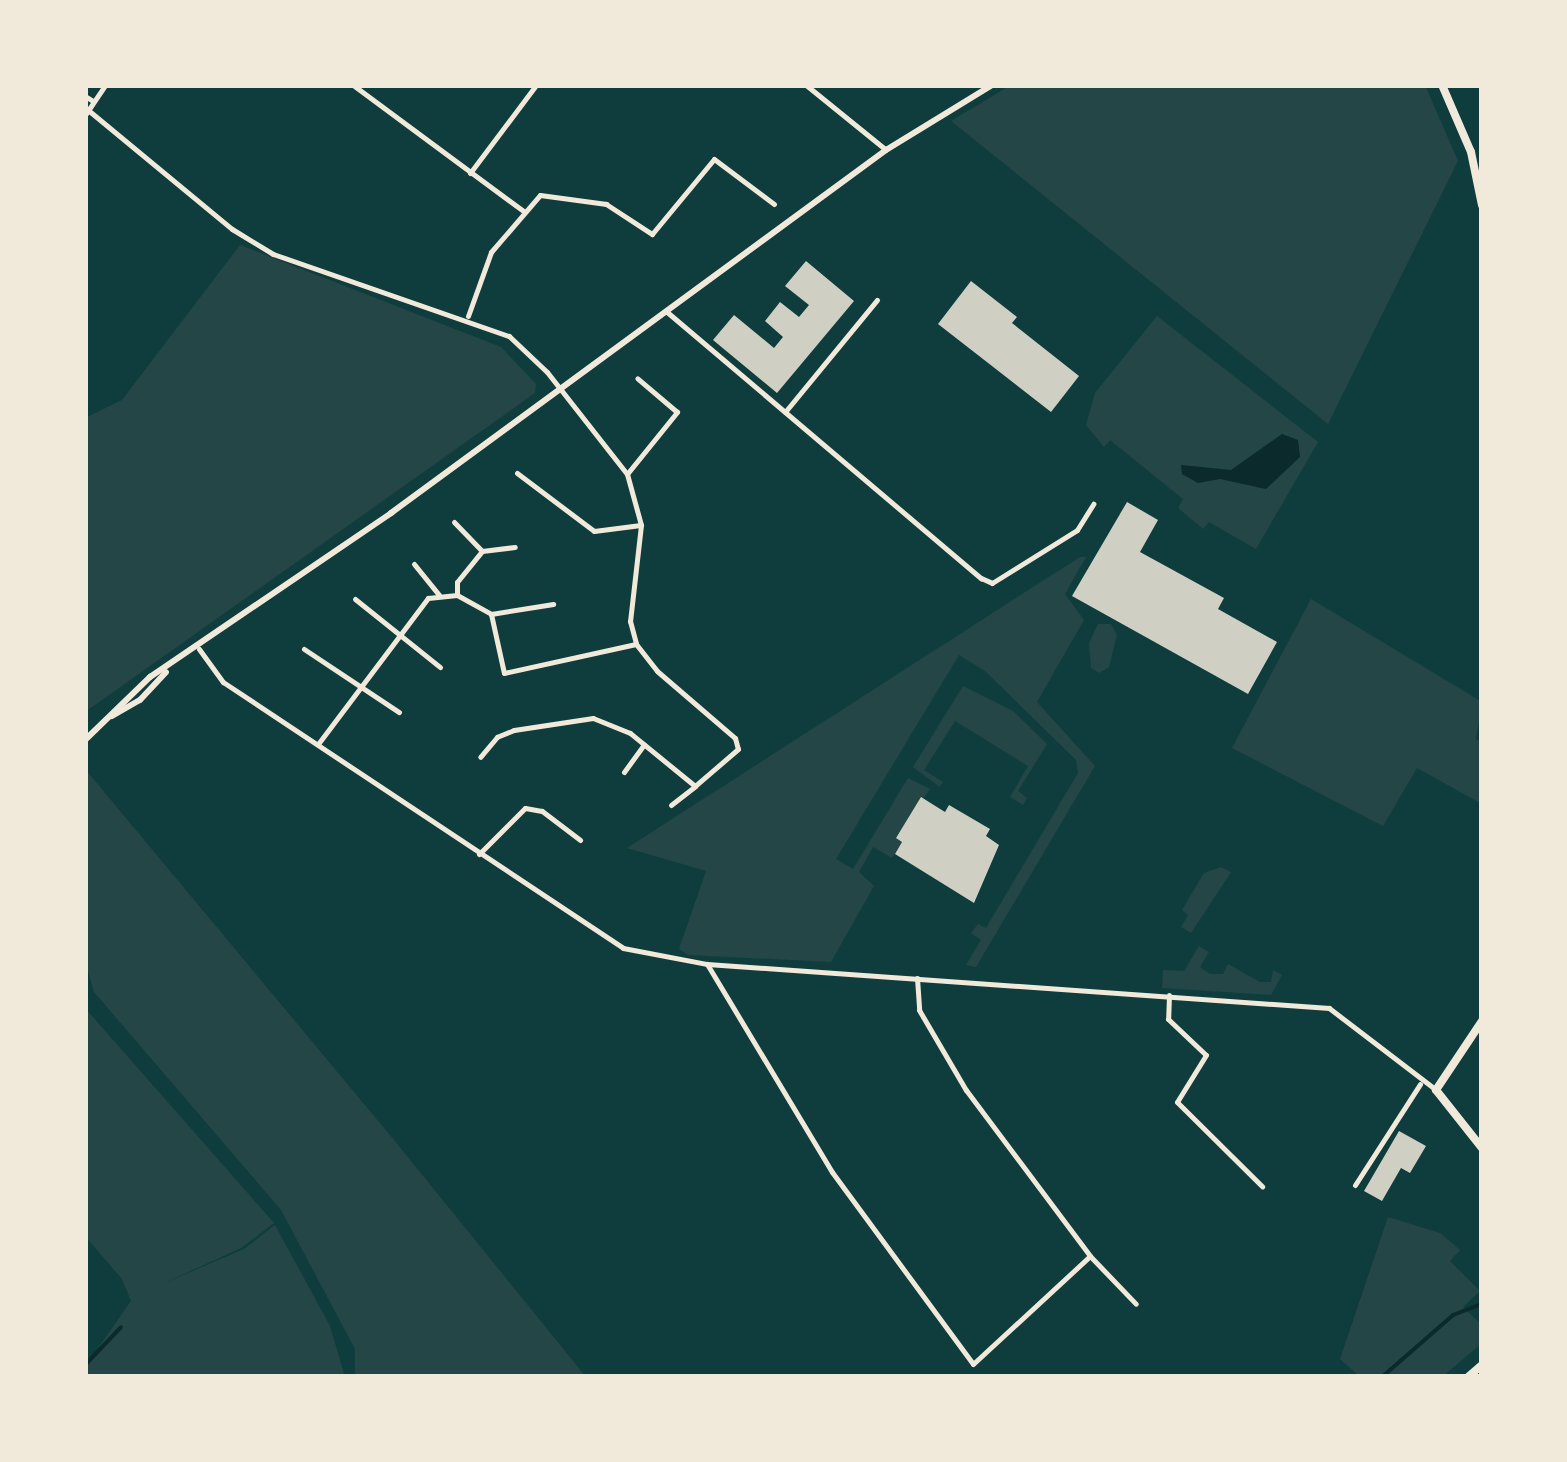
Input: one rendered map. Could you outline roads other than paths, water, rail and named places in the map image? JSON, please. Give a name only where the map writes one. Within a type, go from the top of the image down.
[{"type":"main road","points":[[1442,85],[1471,152],[1482,205]]},
{"type":"main road","points":[[1482,1021],[1436,1090],[1482,1148]]},
{"type":"main road","points":[[1468,1377],[1482,1365]]},
{"type":"street","points":[[105,85],[86,112],[232,229],[273,254],[405,302],[468,316],[523,346],[561,388],[627,474],[642,525],[630,621],[636,644],[657,671],[735,738],[738,749],[671,804]]},
{"type":"street","points":[[353,85],[523,212]]},
{"type":"street","points":[[470,173],[536,85]]},
{"type":"street","points":[[806,85],[886,150]]},
{"type":"street","points":[[85,740],[112,716],[140,700],[166,671],[886,150],[992,85]]},
{"type":"street","points":[[85,96],[94,102]]},
{"type":"street","points":[[468,316],[487,260],[540,195],[612,206],[652,234],[714,160],[774,204]]},
{"type":"street","points":[[785,412],[877,300]]},
{"type":"street","points":[[667,312],[992,583],[1078,530],[1093,504]]},
{"type":"street","points":[[627,474],[676,412],[637,378]]},
{"type":"street","points":[[517,473],[594,531],[642,525]]},
{"type":"street","points":[[454,522],[482,551]]},
{"type":"street","points":[[457,595],[457,582],[482,551],[515,547]]},
{"type":"street","points":[[414,564],[439,595]]},
{"type":"street","points":[[318,744],[424,600],[457,595],[491,614],[552,604]]},
{"type":"street","points":[[354,599],[440,667]]},
{"type":"street","points":[[491,614],[504,673],[636,644]]},
{"type":"street","points":[[199,649],[223,682],[610,943],[707,964],[1329,1008],[1420,1084],[1436,1090]]},
{"type":"street","points":[[304,649],[357,689],[399,712]]},
{"type":"street","points":[[480,757],[496,737],[566,720],[604,720],[644,744],[696,786]]},
{"type":"street","points":[[624,772],[644,744]]},
{"type":"street","points":[[479,854],[525,808],[542,811],[580,840]]},
{"type":"street","points":[[707,964],[832,1172],[972,1364],[1090,1256]]},
{"type":"street","points":[[917,978],[919,1010],[943,1054],[1090,1256],[1136,1304]]},
{"type":"street","points":[[1169,995],[1168,1018],[1206,1055],[1178,1102],[1262,1186]]},
{"type":"street","points":[[1354,1185],[1420,1084]]},
{"type":"waterway","points":[[1382,1377],[1453,1315],[1482,1304]]},
{"type":"waterway","points":[[85,1365],[121,1327]]}]
